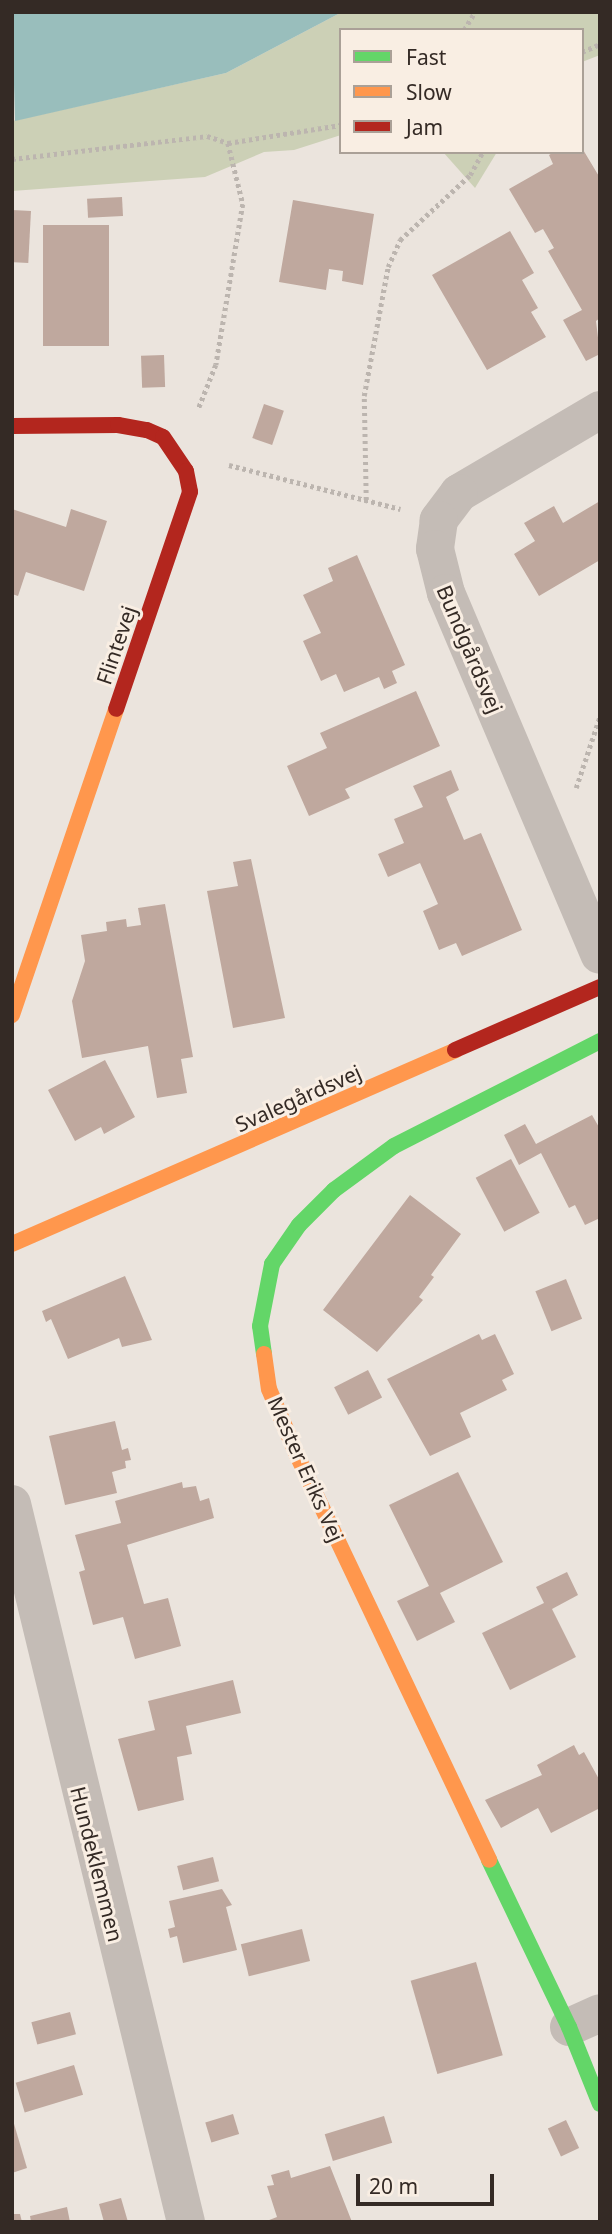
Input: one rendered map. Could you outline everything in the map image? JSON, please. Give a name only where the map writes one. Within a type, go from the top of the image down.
[{"type":"street","points":[[439,520],[459,493],[491,470],[600,410]]},
{"type":"street","points":[[12,426],[118,425],[163,437],[176,454]]},
{"type":"street","name":"Flintevej","points":[[12,1015],[190,492],[186,471],[176,454]]},
{"type":"street","name":"Bundgårdsvej","points":[[439,520],[435,549],[438,572],[600,955]]},
{"type":"street","name":"Svalegårdsvej","points":[[12,1244],[600,987]]},
{"type":"street","name":"Mester Eriks Vej","points":[[600,1041],[394,1146],[334,1190],[299,1226],[272,1264],[260,1326],[269,1390],[297,1455],[584,2020],[600,2104]]},
{"type":"street","name":"Hundeklemmen","points":[[12,1504],[186,2222]]},
{"type":"path","points":[[465,28],[475,12]]},
{"type":"path","points":[[584,51],[600,44]]},
{"type":"path","points":[[12,159],[207,136],[228,143],[339,125]]},
{"type":"path","points":[[176,454],[216,365],[243,204],[228,143]]},
{"type":"path","points":[[366,500],[364,396],[388,267],[401,240],[470,174],[482,154]]},
{"type":"path","points":[[223,464],[439,520]]},
{"type":"path","points":[[540,815],[572,797],[592,751],[600,716]]},
{"type":"green space","points":[[342,12],[600,12],[600,55],[584,61],[584,28],[339,28],[339,136],[294,150],[264,152],[205,177],[12,191],[12,121],[226,73]]},
{"type":"green space","points":[[445,154],[496,154],[475,188]]},
{"type":"water","points":[[12,12],[342,12],[226,73],[15,121]]},
{"type":"building","points":[[584,151],[600,178],[600,318],[596,321],[600,354],[586,361],[563,320],[582,310],[548,251],[554,248],[543,229],[535,233],[509,189],[553,164],[549,155],[584,154]]},
{"type":"building","points":[[122,197],[123,216],[88,218],[87,199]]},
{"type":"building","points":[[293,200],[374,214],[363,285],[342,281],[343,271],[329,269],[326,290],[279,282]]},
{"type":"building","points":[[12,210],[31,211],[28,263],[12,262]]},
{"type":"building","points":[[43,225],[109,225],[109,346],[43,346]]},
{"type":"building","points":[[510,231],[534,273],[522,280],[538,308],[531,312],[546,337],[487,370],[432,275]]},
{"type":"building","points":[[164,355],[165,387],[142,388],[141,356]]},
{"type":"building","points":[[264,404],[284,411],[272,445],[252,438]]},
{"type":"building","points":[[600,501],[600,560],[539,596],[514,554],[535,541],[524,523],[554,506],[563,523]]},
{"type":"building","points":[[12,509],[66,527],[71,509],[107,521],[84,591],[26,572],[18,596],[12,594]]},
{"type":"building","points":[[357,555],[405,665],[392,671],[397,683],[384,689],[379,677],[344,692],[336,674],[321,681],[303,641],[321,633],[303,595],[333,581],[328,568]]},
{"type":"building","points":[[416,691],[440,746],[345,789],[350,798],[309,816],[287,766],[327,748],[320,733]]},
{"type":"building","points":[[451,770],[459,790],[446,797],[464,840],[481,833],[522,930],[462,956],[456,943],[439,950],[423,911],[438,904],[420,863],[388,877],[378,854],[404,843],[394,819],[423,807],[413,786]]},
{"type":"building","points":[[251,859],[285,1018],[233,1028],[207,891],[238,886],[233,862]]},
{"type":"building","points":[[165,904],[193,1057],[181,1059],[187,1093],[157,1098],[148,1046],[82,1058],[72,1001],[85,961],[81,935],[107,931],[106,922],[126,919],[127,927],[141,925],[138,908]]},
{"type":"building","points":[[105,1060],[135,1117],[104,1134],[101,1127],[75,1141],[48,1090]]},
{"type":"building","points":[[592,1115],[600,1129],[600,1218],[585,1225],[575,1205],[569,1208],[541,1153],[519,1165],[504,1135],[525,1124],[536,1144]]},
{"type":"building","points":[[511,1159],[540,1213],[504,1232],[476,1178]]},
{"type":"building","points":[[410,1195],[461,1234],[431,1275],[434,1277],[419,1297],[423,1300],[377,1352],[323,1310]]},
{"type":"building","points":[[125,1276],[152,1340],[122,1347],[119,1338],[68,1359],[51,1319],[46,1322],[42,1311]]},
{"type":"building","points":[[566,1279],[582,1319],[552,1331],[535,1291]]},
{"type":"building","points":[[479,1334],[482,1340],[495,1334],[514,1374],[502,1380],[507,1390],[460,1413],[471,1437],[430,1456],[387,1379]]},
{"type":"building","points":[[368,1370],[382,1398],[348,1415],[334,1387]]},
{"type":"building","points":[[115,1421],[122,1450],[128,1448],[131,1460],[125,1461],[126,1468],[112,1472],[117,1493],[65,1505],[49,1436]]},
{"type":"building","points":[[458,1472],[503,1562],[440,1593],[455,1622],[417,1641],[397,1601],[429,1586],[389,1505]]},
{"type":"building","points":[[182,1482],[183,1488],[196,1486],[200,1501],[209,1498],[214,1518],[127,1545],[144,1604],[168,1598],[181,1646],[135,1659],[123,1617],[93,1625],[79,1572],[85,1570],[75,1535],[121,1523],[115,1501]]},
{"type":"building","points":[[567,1572],[578,1595],[552,1609],[576,1657],[510,1690],[482,1633],[544,1603],[536,1587]]},
{"type":"building","points":[[233,1680],[241,1713],[186,1726],[192,1754],[177,1757],[184,1800],[138,1811],[118,1739],[155,1730],[148,1701]]},
{"type":"building","points":[[574,1745],[579,1755],[584,1752],[600,1781],[600,1808],[551,1833],[538,1808],[501,1828],[485,1800],[542,1775],[537,1765]]},
{"type":"building","points":[[213,1857],[219,1881],[183,1890],[177,1866]]},
{"type":"building","points":[[222,1889],[232,1905],[226,1907],[237,1950],[183,1963],[177,1936],[170,1938],[168,1929],[175,1927],[169,1901]]},
{"type":"building","points":[[302,1929],[310,1961],[249,1976],[241,1944]]},
{"type":"building","points":[[476,1962],[503,2055],[437,2074],[411,1981]]},
{"type":"building","points":[[70,2012],[76,2034],[37,2045],[31,2022]]},
{"type":"building","points":[[74,2065],[83,2095],[25,2112],[16,2083]]},
{"type":"building","points":[[233,2114],[239,2134],[211,2143],[205,2122]]},
{"type":"building","points":[[384,2116],[392,2143],[333,2161],[325,2134]]},
{"type":"building","points":[[12,2117],[27,2168],[12,2173]]},
{"type":"building","points":[[566,2120],[579,2148],[561,2157],[548,2128]]},
{"type":"building","points":[[330,2166],[352,2222],[264,2222],[277,2217],[267,2186],[274,2185],[271,2175],[289,2170],[291,2178]]},
{"type":"building","points":[[121,2198],[128,2222],[104,2222],[99,2204]]},
{"type":"building","points":[[67,2207],[70,2222],[31,2222],[30,2216]]},
{"type":"building","points":[[12,2214],[20,2214],[22,2222],[12,2222]]},
{"type":"traffic: fast","points":[[264,1354],[260,1326],[272,1264],[299,1225],[334,1190],[394,1146],[600,1041]]},
{"type":"traffic: fast","points":[[489,1860],[569,2027],[600,2104]]},
{"type":"traffic: slow","points":[[12,1015],[116,709]]},
{"type":"traffic: slow","points":[[12,1244],[455,1050]]},
{"type":"traffic: slow","points":[[264,1354],[269,1389],[297,1455],[489,1860]]},
{"type":"traffic: jam","points":[[12,426],[118,425],[147,430],[163,437],[186,471],[190,492],[116,709]]},
{"type":"traffic: jam","points":[[455,1050],[600,987]]}]
